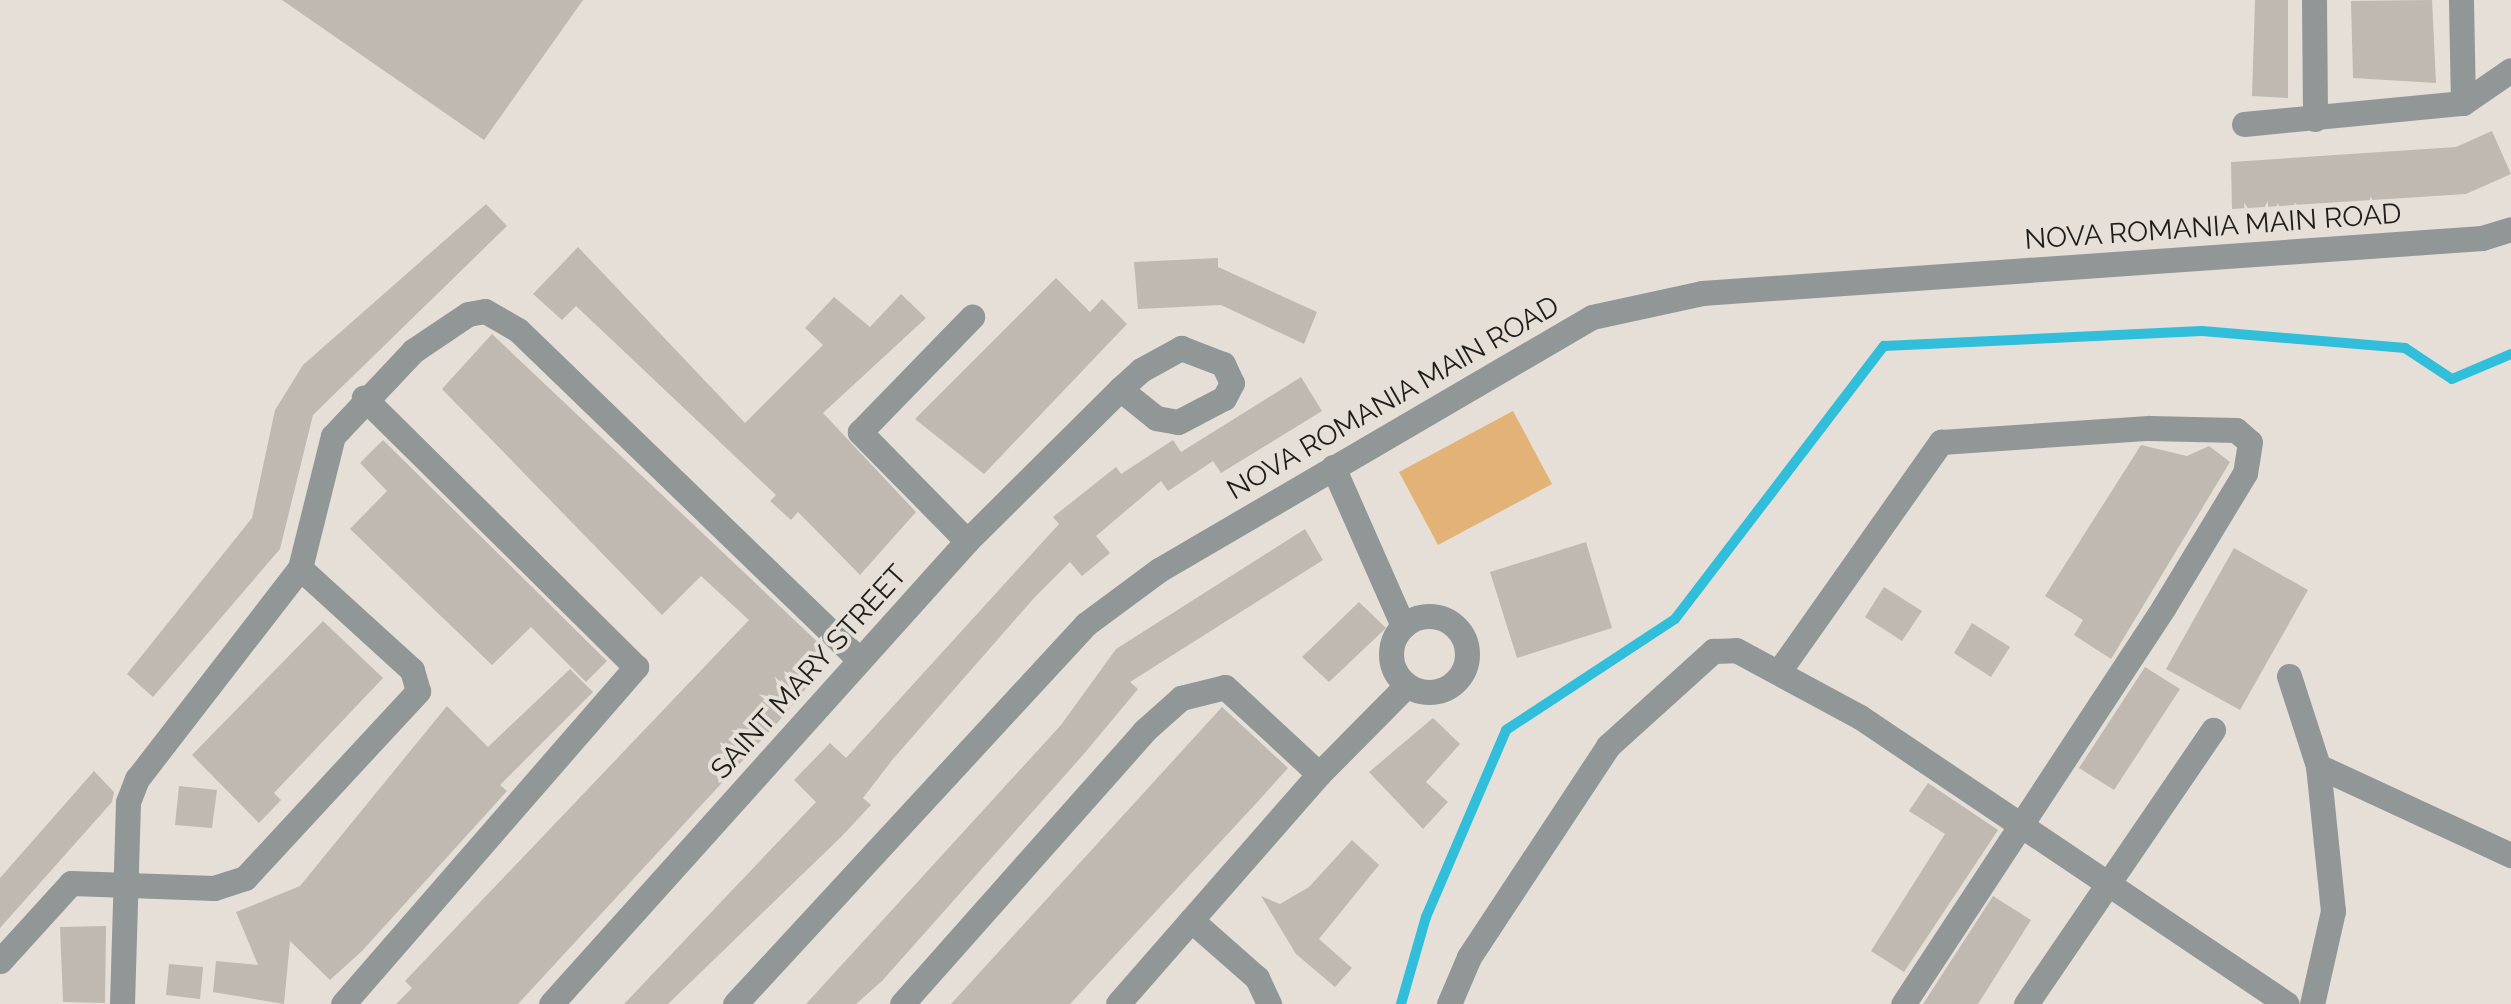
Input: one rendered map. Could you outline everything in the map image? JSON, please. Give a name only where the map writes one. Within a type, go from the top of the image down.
[{"type":"street","points":[[2314,0],[2315,119]]},
{"type":"street","points":[[2461,0],[2463,103]]},
{"type":"street","points":[[2244,124],[2463,103],[2511,70]]},
{"type":"street","name":"NOVA ROMANIA MAIN ROAD","points":[[735,1004],[1086,624],[1537,342],[1646,300],[2482,238],[2511,229]]},
{"type":"street","points":[[122,1004],[122,882],[128,802],[152,751],[300,568],[320,460],[364,398],[468,314],[502,317],[860,660]]},
{"type":"street","points":[[967,540],[860,432],[972,317]]},
{"type":"street","name":"SAINT MARY STREET","points":[[551,1004],[967,540],[1120,389]]},
{"type":"street","points":[[342,1004],[636,666],[364,398]]},
{"type":"street","points":[[1782,667],[1941,442],[2236,430],[2250,442],[2245,472],[1904,1004]]},
{"type":"street","points":[[1333,467],[1403,626],[1392,664],[1407,686]]},
{"type":"street","points":[[0,961],[72,883],[214,888],[244,878],[418,692],[412,670],[300,568]]},
{"type":"street","points":[[1118,1004],[1320,774],[1407,686],[1447,687],[1467,655],[1450,623],[1425,616],[1403,626]]},
{"type":"street","points":[[1449,1004],[1469,957],[1608,746],[1712,651],[1782,667],[2020,825],[2103,888],[2287,1004]]},
{"type":"street","points":[[2289,676],[2318,766],[2334,928],[2312,1004]]},
{"type":"street","points":[[902,1004],[1181,698],[1218,685],[1232,690],[1320,774]]},
{"type":"street","points":[[2026,1004],[2213,730]]},
{"type":"street","points":[[2318,766],[2511,855]]},
{"type":"street","points":[[1192,920],[1257,978],[1269,1004]]},
{"type":"shaded area","points":[[1513,411],[1552,484],[1438,545],[1399,472]]},
{"type":"building","points":[[282,0],[583,0],[484,140]]},
{"type":"building","points":[[2255,0],[2288,0],[2288,98],[2252,96]]},
{"type":"building","points":[[2432,0],[2436,83],[2353,78],[2351,1]]},
{"type":"building","points":[[2492,131],[2511,174],[2466,194],[2232,209],[2231,162],[2456,147]]},
{"type":"building","points":[[486,204],[507,226],[313,415],[280,549],[153,697],[127,674],[252,518],[275,410],[303,365]]},
{"type":"building","points":[[578,247],[745,423],[823,345],[805,328],[834,297],[870,327],[901,294],[926,318],[823,413],[916,512],[860,575],[798,512],[791,520],[770,501],[776,495],[576,306],[562,320],[533,294]]},
{"type":"building","points":[[1218,258],[1218,267],[1317,312],[1304,344],[1221,305],[1138,309],[1134,262]]},
{"type":"building","points":[[1056,278],[1090,312],[1102,299],[1127,324],[984,474],[915,419]]},
{"type":"building","points":[[492,334],[825,649],[798,678],[807,687],[779,721],[518,1004],[396,1004],[412,988],[405,981],[749,620],[701,576],[662,615],[442,389]]},
{"type":"building","points":[[1301,377],[1322,411],[1221,473],[1213,461],[1168,491],[1161,481],[1096,536],[1110,553],[1082,576],[1070,562],[1034,598],[893,759],[863,798],[871,805],[841,837],[668,1004],[624,1004],[816,802],[794,780],[830,743],[846,758],[1059,524],[1053,517],[1116,467],[1121,474],[1173,440],[1181,452]]},
{"type":"building","points":[[383,440],[607,661],[586,682],[531,627],[492,665],[350,529],[387,491],[360,463]]},
{"type":"building","points":[[2141,445],[2187,456],[2209,446],[2230,462],[2111,659],[2074,635],[2083,620],[2045,596]]},
{"type":"building","points":[[1305,529],[1323,560],[1130,682],[1138,689],[882,981],[856,1004],[806,1004],[1061,725],[1116,649]]},
{"type":"building","points":[[1586,542],[1612,628],[1517,658],[1490,572]]},
{"type":"building","points":[[2234,548],[2308,590],[2240,710],[2166,669]]},
{"type":"building","points":[[1884,587],[1922,611],[1902,641],[1865,617]]},
{"type":"building","points":[[1359,602],[1386,628],[1329,682],[1302,657]]},
{"type":"building","points":[[323,621],[383,678],[274,793],[281,800],[259,823],[192,755]]},
{"type":"building","points":[[1972,623],[2010,647],[1991,677],[1954,653]]},
{"type":"building","points":[[2145,667],[2180,689],[2114,790],[2079,768]]},
{"type":"building","points":[[570,669],[593,692],[500,785],[507,791],[362,951],[330,980],[290,941],[284,1004],[213,992],[216,961],[258,965],[236,912],[300,886],[447,706],[488,747]]},
{"type":"building","points":[[1222,707],[1288,768],[1262,797],[1070,1004],[951,1004]]},
{"type":"building","points":[[1433,718],[1460,744],[1426,782],[1448,802],[1423,829],[1369,772]]},
{"type":"building","points":[[94,771],[114,792],[112,802],[0,928],[0,878]]},
{"type":"building","points":[[1928,783],[1998,830],[1904,972],[1871,951],[1945,834],[1909,811]]},
{"type":"building","points":[[179,786],[217,790],[212,828],[175,825]]},
{"type":"building","points":[[1352,840],[1379,865],[1319,939],[1352,968],[1335,987],[1296,954],[1261,896],[1280,904],[1309,887]]},
{"type":"building","points":[[1993,896],[2031,920],[1978,1004],[1923,1004]]},
{"type":"building","points":[[106,926],[105,1003],[63,1002],[60,927]]},
{"type":"building","points":[[169,964],[203,967],[200,999],[166,995]]},
{"type":"waterway","points":[[1401,1004],[1426,917],[1506,730],[1675,619],[1884,346],[2202,331],[2405,348],[2452,379],[2511,354]]}]
